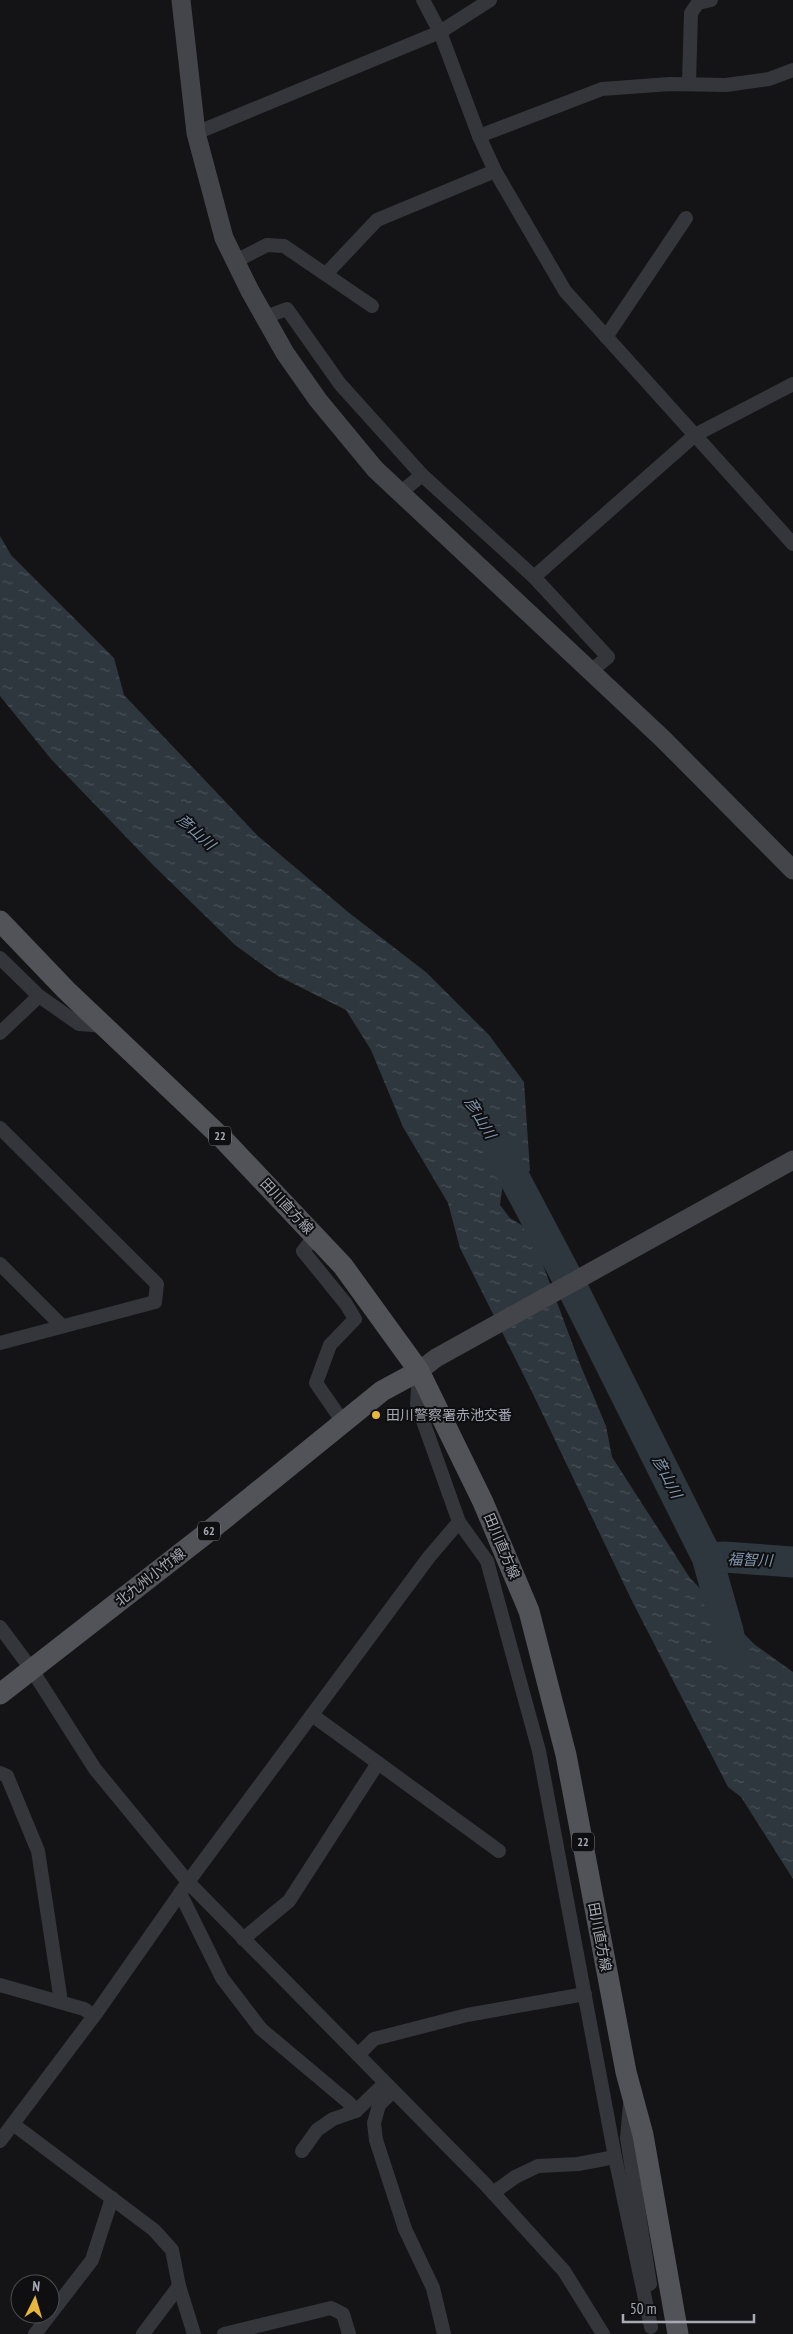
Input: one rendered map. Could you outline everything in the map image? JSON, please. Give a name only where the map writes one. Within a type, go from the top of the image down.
[{"type":"main road","name":"田川直方線","points":[[0,921],[66,990],[223,1139],[343,1266],[419,1371],[483,1502],[529,1611],[566,1755],[624,2063],[644,2135],[678,2334]]},
{"type":"main road","name":"北九州小竹線","points":[[0,1694],[382,1391],[419,1371]]},
{"type":"street","points":[[181,0],[196,133],[224,238],[286,353],[318,400],[375,469],[663,739],[793,870]]},
{"type":"street","points":[[423,0],[440,32],[479,136],[495,171],[565,292],[793,544]]},
{"type":"street","points":[[196,133],[440,32],[490,0]]},
{"type":"street","points":[[689,84],[691,14],[698,3],[711,0]]},
{"type":"street","points":[[479,136],[602,89],[689,84],[726,85],[769,78],[793,70]]},
{"type":"street","points":[[326,274],[377,220],[495,171]]},
{"type":"street","points":[[606,337],[686,218]]},
{"type":"street","points":[[236,261],[267,245],[284,246],[372,306]]},
{"type":"street","points":[[266,317],[287,309],[340,384],[422,475],[534,577],[608,657],[591,671]]},
{"type":"street","points":[[534,577],[695,435],[793,384]]},
{"type":"street","points":[[400,493],[422,475]]},
{"type":"street","points":[[0,958],[39,996],[79,1024],[106,1026]]},
{"type":"street","points":[[0,1033],[39,996]]},
{"type":"street","points":[[0,1128],[157,1284],[156,1302],[0,1343]]},
{"type":"street","points":[[650,2331],[615,2157],[539,1750],[487,1561],[459,1522],[417,1404],[419,1371],[436,1358],[793,1160]]},
{"type":"street","points":[[315,1236],[303,1250],[346,1304],[355,1319],[330,1345],[316,1383],[343,1422]]},
{"type":"street","points":[[0,1264],[62,1326]]},
{"type":"street","points":[[0,2141],[94,2016],[184,1888],[429,1557],[459,1522]]},
{"type":"street","points":[[0,1627],[32,1670],[95,1769],[184,1888],[243,1938],[494,2193],[564,2271],[603,2334]]},
{"type":"street","points":[[312,1715],[499,1851]]},
{"type":"street","points":[[243,1938],[289,1901],[378,1763]]},
{"type":"street","points":[[0,1773],[7,1776],[38,1851],[60,1995],[59,2002]]},
{"type":"street","points":[[184,1888],[222,1978],[261,2029],[348,2102],[356,2111]]},
{"type":"street","points":[[0,1985],[84,2009],[94,2016]]},
{"type":"street","points":[[358,2055],[374,2038],[467,2015],[585,1994]]},
{"type":"street","points":[[302,2151],[317,2130],[333,2119],[356,2111],[389,2087]]},
{"type":"street","points":[[389,2087],[379,2105],[374,2123],[376,2140],[405,2229],[433,2288],[444,2334]]},
{"type":"street","points":[[631,2091],[627,2138],[654,2302],[650,2331]]},
{"type":"street","points":[[13,2124],[154,2230],[172,2250],[179,2286],[194,2334]]},
{"type":"street","points":[[494,2193],[515,2177],[538,2166],[578,2164],[615,2157]]},
{"type":"street","points":[[35,2334],[92,2260],[112,2198]]},
{"type":"street","points":[[143,2334],[179,2286]]},
{"type":"street","points":[[224,2334],[332,2308],[343,2314],[349,2334]]},
{"type":"water","points":[[0,536],[11,555],[114,658],[124,695],[258,836],[348,912],[427,973],[489,1035],[524,1082],[530,1171],[503,1183],[500,1205],[510,1218],[530,1230],[580,1364],[606,1426],[612,1457],[690,1578],[754,1644],[793,1672],[793,1879],[741,1797],[728,1787],[632,1601],[533,1394],[460,1248],[448,1203],[403,1127],[371,1050],[346,1010],[278,976],[235,945],[153,865],[51,759],[0,696]]},
{"type":"waterway","name":"彦山川","points":[[495,1141],[571,1285],[707,1557],[732,1651]]},
{"type":"waterway","name":"福智川","points":[[708,1558],[724,1557],[793,1562]]},
{"type":"place","name":"田川警察署赤池交番","points":[[376,1415]]}]
